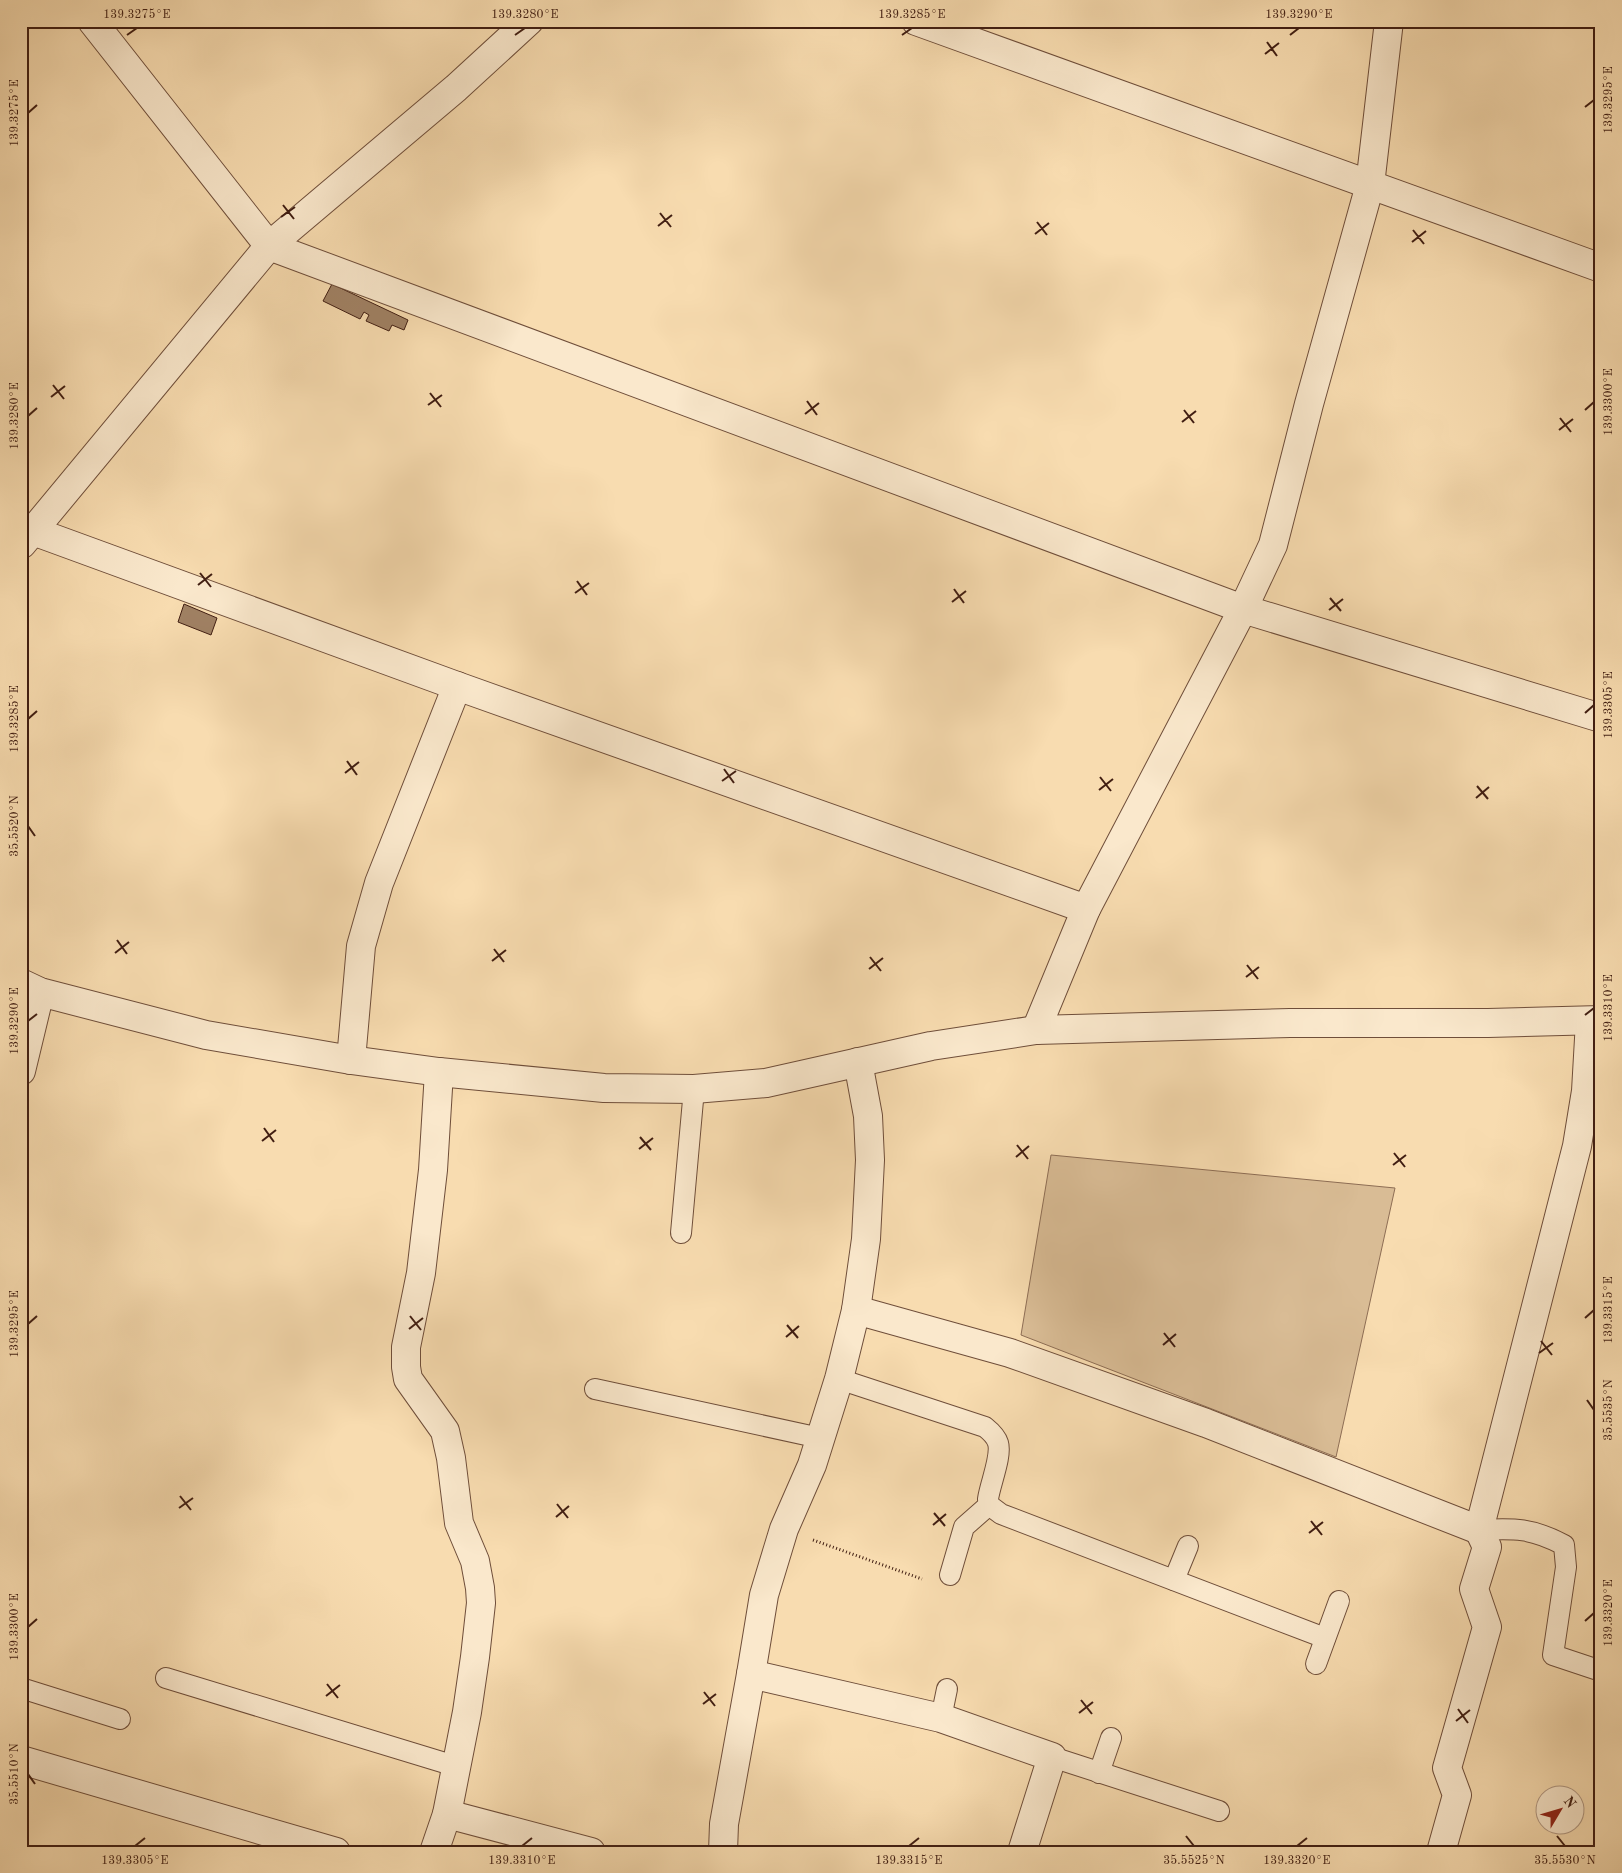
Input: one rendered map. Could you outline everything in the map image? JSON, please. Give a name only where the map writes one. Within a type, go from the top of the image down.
[{"type":"street","points":[[92,21],[269,246],[1243,610],[1601,718]]},
{"type":"street","points":[[529,21],[456,88],[269,246],[27,538],[457,686],[1086,909]]},
{"type":"street","points":[[916,21],[1601,268]]},
{"type":"street","points":[[1036,1030],[1086,909],[1243,610],[1274,545],[1309,404],[1370,185],[1389,21]]},
{"type":"street","points":[[352,1060],[361,946],[366,928],[379,884],[457,686]]},
{"type":"street","points":[[21,1071],[31,988],[206,1035],[352,1060],[438,1072],[604,1088],[694,1089],[766,1083],[932,1046],[1036,1030],[1290,1023],[1488,1023],[1596,1020],[1577,1146],[1479,1530],[1487,1547],[1474,1589],[1487,1627],[1447,1768],[1457,1795],[1440,1852]]},
{"type":"street","points":[[723,1852],[724,1824],[740,1726],[752,1674],[764,1595],[784,1529],[812,1465],[839,1379],[856,1310],[866,1238],[870,1160],[868,1116],[858,1062]]},
{"type":"street","points":[[434,1852],[447,1814],[475,1657],[481,1603],[475,1561],[459,1523],[451,1458],[445,1431],[408,1379],[406,1367],[406,1347],[422,1273],[432,1179],[438,1072]]},
{"type":"street","points":[[856,1310],[1010,1353],[1206,1423],[1479,1530]]},
{"type":"street","points":[[752,1674],[941,1718],[1052,1757],[1022,1852]]},
{"type":"street","points":[[21,1760],[336,1852]]},
{"type":"street","points":[[447,1814],[591,1852]]},
{"type":"lane","points":[[680,1233],[694,1089]]},
{"type":"lane","points":[[839,1379],[985,1427],[998,1442],[999,1452],[990,1487],[989,1505],[1001,1514],[1325,1638]]},
{"type":"lane","points":[[595,1389],[820,1438]]},
{"type":"lane","points":[[950,1575],[964,1527],[989,1505]]},
{"type":"lane","points":[[1479,1530],[1514,1528],[1545,1535],[1564,1545],[1566,1567],[1553,1655],[1601,1671]]},
{"type":"lane","points":[[1174,1580],[1188,1546]]},
{"type":"lane","points":[[1316,1664],[1339,1601]]},
{"type":"lane","points":[[166,1678],[455,1766]]},
{"type":"lane","points":[[21,1688],[120,1720]]},
{"type":"lane","points":[[941,1718],[947,1689]]},
{"type":"lane","points":[[1099,1773],[1111,1738]]},
{"type":"lane","points":[[1052,1757],[1219,1811]]},
{"type":"path","points":[[784,1529],[927,1581],[936,1581],[950,1575]]},
{"type":"shaded area","points":[[1051,1155],[1395,1188],[1336,1457],[1021,1335]]},
{"type":"building","points":[[332,284],[408,320],[404,330],[392,325],[389,331],[366,321],[369,315],[364,312],[360,319],[323,301]]},
{"type":"building","points":[[184,604],[217,618],[211,635],[178,622]]}]
